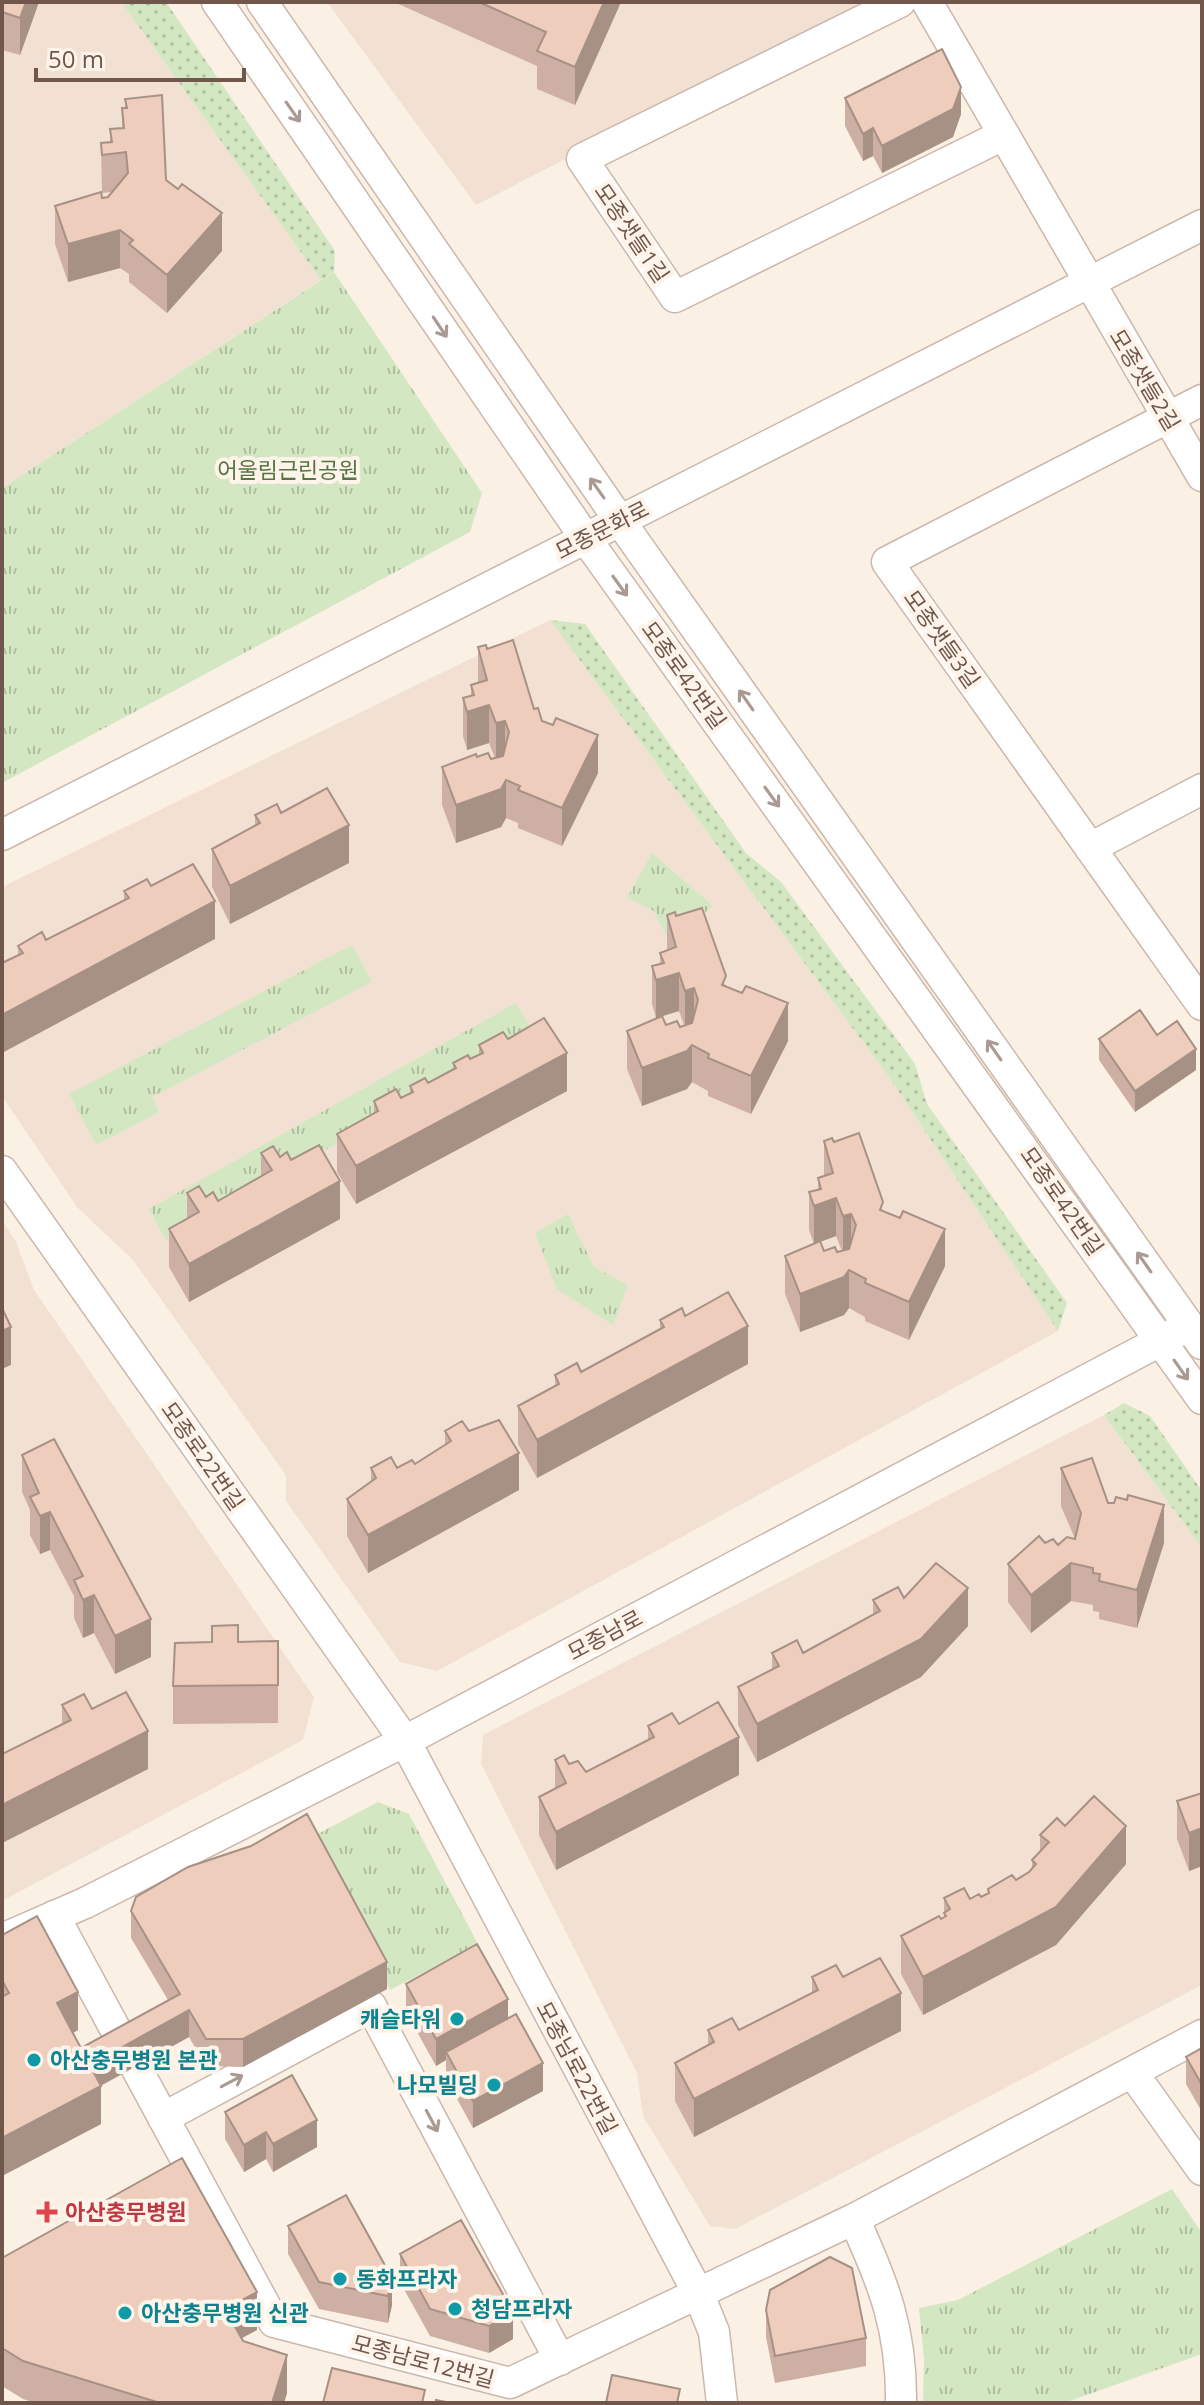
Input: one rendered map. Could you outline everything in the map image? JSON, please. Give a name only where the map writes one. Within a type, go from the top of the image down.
[{"type":"street","name":"모종로42번길","points":[[217,2],[586,539],[1202,1399]]},
{"type":"street","name":"모종로42번길","points":[[262,2],[620,521],[1198,1329]]},
{"type":"street","name":"모종샛들1길","points":[[900,2],[582,159],[675,297],[1003,135]]},
{"type":"street","points":[[927,2],[1088,283]]},
{"type":"street","name":"모종문화로","points":[[2,835],[1202,225]]},
{"type":"street","name":"모종샛들2길","points":[[1088,283],[1202,476]]},
{"type":"street","name":"모종샛들3길","points":[[1202,400],[887,562],[1202,1005]]},
{"type":"street","points":[[1090,848],[1202,789]]},
{"type":"street","name":"모종로22번길","points":[[2,1171],[405,1741]]},
{"type":"street","name":"모종남로","points":[[2,1939],[405,1741],[1161,1341],[1198,1329]]},
{"type":"street","name":"모종남로22번길","points":[[405,1741],[699,2295],[714,2332],[722,2403]]},
{"type":"street","name":"모종남로12번길","points":[[54,1916],[274,2322],[510,2383],[854,2219],[1202,2035]]},
{"type":"street","points":[[163,2118],[371,2006],[560,2360]]},
{"type":"street","points":[[1132,2072],[1202,2170]]},
{"type":"street","points":[[854,2219],[881,2278],[894,2318],[901,2361],[901,2403]]},
{"type":"shaded area","points":[[2,2],[121,2],[321,280],[2,488]]},
{"type":"shaded area","points":[[327,2],[872,2],[476,205]]},
{"type":"shaded area","points":[[550,620],[889,1077],[1058,1331],[437,1671],[400,1662],[286,1501],[286,1475],[133,1260],[77,1207],[2,1096],[2,887]]},
{"type":"shaded area","points":[[2,1220],[15,1240],[34,1290],[314,1697],[303,1740],[2,1901]]},
{"type":"shaded area","points":[[1104,1415],[1202,1548],[1202,1985],[735,2229],[710,2226],[643,2116],[637,2073],[481,1764],[483,1735]]},
{"type":"green space","points":[[121,2],[166,2],[335,251],[334,272],[321,280]]},
{"type":"green space","name":"어울림근린공원","points":[[334,272],[482,493],[470,532],[2,783],[2,488]]},
{"type":"green space","points":[[550,620],[585,624],[746,853],[781,882],[915,1064],[927,1104],[1067,1303],[1058,1331],[889,1077]]},
{"type":"green space","points":[[652,853],[713,906],[669,941],[654,911],[627,898]]},
{"type":"green space","points":[[352,945],[372,982],[152,1097],[159,1112],[96,1145],[69,1094]]},
{"type":"green space","points":[[516,1003],[533,1033],[166,1240],[149,1209]]},
{"type":"green space","points":[[568,1214],[594,1267],[628,1285],[613,1325],[557,1289],[535,1233]]},
{"type":"green space","points":[[1124,1403],[1150,1416],[1202,1491],[1202,1548],[1104,1415]]},
{"type":"green space","points":[[378,1802],[409,1814],[478,1944],[390,1990],[310,1838]]},
{"type":"green space","points":[[1172,2189],[1202,2233],[1202,2354],[1064,2403],[923,2403],[924,2359],[919,2308],[958,2300]]},
{"type":"building","points":[[2,2],[26,2],[20,18],[2,12]]},
{"type":"building","points":[[479,2],[604,2],[575,67],[537,51],[546,32]]},
{"type":"building","points":[[942,49],[961,87],[953,109],[882,146],[873,128],[863,134],[845,98]]},
{"type":"building","points":[[162,95],[166,180],[178,189],[182,184],[222,213],[167,275],[129,244],[133,240],[120,230],[68,244],[55,206],[101,192],[102,198],[108,197],[128,173],[126,152],[102,155],[101,143],[112,142],[110,129],[124,128],[122,108],[127,108],[125,99]]},
{"type":"building","points":[[513,640],[534,709],[538,708],[542,721],[553,725],[556,718],[598,735],[562,808],[518,790],[520,786],[506,780],[501,789],[456,805],[442,767],[476,754],[477,757],[488,753],[491,759],[503,756],[509,732],[505,721],[496,723],[489,705],[467,712],[463,698],[474,695],[471,685],[487,680],[478,647],[486,645],[487,649]]},
{"type":"building","points":[[327,788],[349,825],[230,886],[212,849],[260,823],[255,815],[277,804],[281,813]]},
{"type":"building","points":[[193,864],[215,901],[2,1015],[2,963],[23,953],[18,946],[42,932],[46,940],[129,898],[124,891],[147,879],[151,886]]},
{"type":"building","points":[[702,908],[726,976],[722,985],[742,993],[746,986],[788,1003],[751,1076],[708,1058],[709,1054],[692,1045],[687,1051],[642,1068],[627,1031],[662,1016],[666,1025],[677,1021],[680,1027],[692,1023],[698,1000],[694,988],[685,991],[679,973],[656,980],[652,966],[664,963],[660,953],[676,947],[667,915],[675,912],[676,916]]},
{"type":"building","points":[[1140,1010],[1157,1035],[1177,1021],[1196,1049],[1135,1091],[1099,1039]]},
{"type":"building","points":[[544,1018],[567,1053],[356,1166],[337,1134],[378,1111],[374,1101],[396,1089],[401,1098],[413,1092],[410,1086],[425,1078],[428,1083],[456,1068],[453,1063],[468,1055],[470,1059],[483,1053],[479,1045],[503,1032],[508,1039]]},
{"type":"building","points":[[859,1133],[883,1202],[880,1210],[900,1218],[903,1211],[945,1229],[909,1302],[865,1283],[866,1279],[849,1270],[844,1277],[800,1294],[785,1256],[820,1241],[824,1251],[835,1247],[837,1252],[849,1249],[856,1225],[851,1214],[843,1216],[836,1198],[814,1206],[809,1192],[821,1189],[818,1178],[833,1173],[824,1141],[832,1138],[834,1142]]},
{"type":"building","points":[[319,1145],[340,1181],[189,1264],[169,1229],[199,1212],[187,1193],[199,1186],[206,1197],[213,1192],[218,1201],[272,1170],[261,1153],[273,1146],[280,1157],[287,1152],[291,1160]]},
{"type":"building","points":[[728,1292],[748,1326],[537,1440],[518,1406],[559,1384],[555,1375],[577,1363],[581,1372],[664,1327],[660,1320],[682,1308],[685,1316]]},
{"type":"building","points":[[2,1308],[11,1327],[2,1331]]},
{"type":"building","points":[[499,1420],[519,1453],[368,1535],[347,1499],[376,1478],[371,1468],[391,1457],[397,1468],[412,1460],[415,1464],[451,1441],[445,1431],[462,1421],[469,1431]]},
{"type":"building","points":[[54,1439],[151,1619],[115,1636],[94,1595],[83,1600],[74,1580],[83,1576],[50,1512],[40,1516],[30,1497],[39,1493],[22,1455]]},
{"type":"building","points":[[1092,1458],[1108,1503],[1114,1503],[1116,1497],[1127,1500],[1128,1495],[1164,1505],[1137,1590],[1099,1581],[1100,1574],[1093,1573],[1093,1568],[1071,1563],[1031,1595],[1008,1564],[1039,1536],[1045,1543],[1053,1539],[1058,1545],[1067,1537],[1075,1539],[1081,1513],[1061,1468]]},
{"type":"building","points":[[936,1563],[968,1588],[921,1639],[757,1724],[738,1687],[779,1666],[772,1653],[797,1640],[803,1653],[880,1611],[873,1600],[898,1587],[904,1598]]},
{"type":"building","points":[[238,1625],[238,1642],[278,1641],[278,1685],[173,1686],[175,1643],[212,1642],[212,1626]]},
{"type":"building","points":[[126,1692],[148,1731],[2,1805],[2,1754],[71,1720],[62,1705],[84,1694],[92,1709]]},
{"type":"building","points":[[718,1702],[739,1737],[556,1832],[539,1797],[566,1783],[555,1760],[564,1755],[569,1764],[578,1761],[586,1772],[654,1737],[648,1726],[672,1713],[679,1724]]},
{"type":"building","points":[[1202,1793],[1202,1828],[1189,1833],[1177,1801]]},
{"type":"building","points":[[1094,1796],[1126,1826],[1056,1907],[923,1977],[901,1936],[939,1916],[941,1919],[946,1916],[944,1913],[950,1909],[944,1898],[964,1888],[970,1899],[979,1894],[981,1897],[989,1893],[988,1889],[1012,1875],[1016,1880],[1029,1872],[1036,1864],[1032,1860],[1049,1842],[1040,1835],[1057,1818],[1065,1826]]},
{"type":"building","points":[[307,1814],[387,1962],[243,2039],[206,2039],[189,2010],[90,2065],[81,2048],[180,1994],[131,1911],[136,1897],[188,1867],[251,1846]]},
{"type":"building","name":"아산충무병원 본관","points":[[37,1916],[78,1992],[57,2003],[101,2086],[2,2138],[2,1997],[9,1993],[2,1980],[2,1935]]},
{"type":"building","points":[[477,1944],[508,1999],[436,2039],[406,1984]]},
{"type":"building","points":[[880,1958],[901,1993],[694,2099],[675,2063],[714,2042],[708,2030],[732,2018],[739,2030],[818,1990],[812,1977],[836,1965],[843,1977]]},
{"type":"building","points":[[516,2014],[543,2063],[473,2101],[446,2052]]},
{"type":"building","points":[[1202,2048],[1202,2085],[1186,2057]]},
{"type":"building","points":[[292,2075],[317,2120],[273,2144],[266,2132],[244,2145],[225,2112]]},
{"type":"building","name":"아산충무병원 신관","points":[[182,2158],[257,2292],[225,2309],[243,2341],[287,2355],[272,2403],[160,2403],[23,2361],[2,2348],[2,2258]]},
{"type":"building","points":[[346,2195],[392,2278],[388,2296],[319,2282],[288,2226]]},
{"type":"building","points":[[461,2220],[513,2312],[489,2326],[430,2309],[400,2254]]},
{"type":"building","points":[[830,2257],[852,2268],[866,2338],[775,2356],[766,2310],[770,2290]]},
{"type":"building","points":[[332,2368],[425,2390],[422,2403],[323,2403]]},
{"type":"building","points":[[612,2375],[680,2389],[677,2403],[606,2403]]},
{"type":"place","name":"캐슬타워","points":[[457,2019]]},
{"type":"place","name":"아산충무병원 본관","points":[[34,2060]]},
{"type":"place","name":"나모빌딩","points":[[494,2085]]},
{"type":"place","name":"아산충무병원","points":[[47,2212]]},
{"type":"place","name":"동화프라자","points":[[340,2279]]},
{"type":"place","name":"청담프라자","points":[[455,2309]]},
{"type":"place","name":"아산충무병원 신관","points":[[125,2313]]}]
